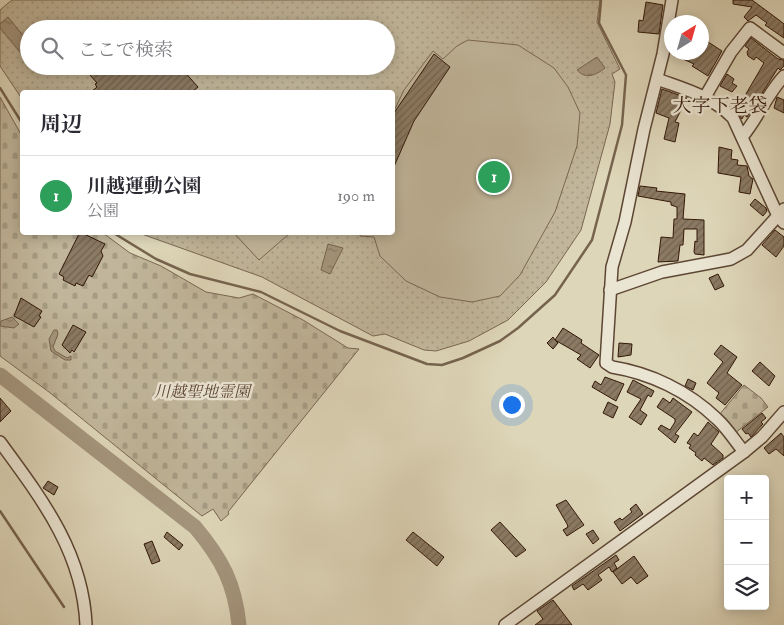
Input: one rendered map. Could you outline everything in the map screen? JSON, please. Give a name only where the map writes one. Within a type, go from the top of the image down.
[{"type":"street","points":[[672,0],[657,79],[644,129],[625,222],[612,267],[606,363],[612,367],[653,377],[692,400],[718,419],[744,452]]},
{"type":"street","points":[[705,97],[731,52],[750,28],[784,53]]},
{"type":"street","points":[[742,137],[752,125],[775,85],[784,76]]},
{"type":"street","points":[[610,290],[662,272],[730,259],[747,250],[782,216],[733,118],[724,109],[705,97],[657,79]]},
{"type":"street","points":[[505,625],[744,452],[783,415]]},
{"type":"street","points":[[0,442],[54,522],[73,557],[80,580],[86,625]]},
{"type":"green space","points":[[12,0],[600,0],[597,22],[620,69],[612,74],[615,82],[610,124],[581,230],[546,282],[508,320],[469,341],[436,351],[424,350],[385,334],[373,336],[262,277],[145,235],[395,235],[395,90],[20,90],[20,96],[0,66],[0,10]]},
{"type":"green space","points":[[468,40],[518,45],[554,68],[568,87],[580,113],[577,146],[555,212],[520,275],[500,296],[472,302],[440,297],[406,281],[380,256],[374,237],[360,236],[395,235],[395,109],[404,90],[433,51],[443,59],[457,46]]},
{"type":"green space","name":"川越聖地霊園","points":[[0,97],[20,132],[20,235],[106,235],[130,253],[161,266],[206,292],[239,298],[253,294],[303,320],[348,348],[359,349],[228,512],[229,514],[221,521],[213,509],[202,516],[49,392],[0,356]]},
{"type":"green space","points":[[236,235],[288,235],[259,260]]},
{"type":"green space","points":[[744,385],[761,398],[768,407],[735,433],[719,415]]},
{"type":"water","points":[[8,17],[20,32],[20,52],[0,28],[0,24]]},
{"type":"water","points":[[597,57],[605,68],[602,71],[587,76],[577,70]]},
{"type":"water","points":[[328,244],[343,248],[330,274],[321,270]]},
{"type":"water","points":[[12,317],[19,324],[14,328],[0,326],[1,321]]},
{"type":"water","points":[[54,330],[57,330],[58,334],[53,347],[55,351],[67,358],[71,356],[71,360],[65,360],[51,351],[49,339]]},
{"type":"building","points":[[733,0],[752,0],[779,20],[784,24],[784,38],[765,25],[767,23],[756,15],[748,21],[744,17],[752,7],[733,4]]},
{"type":"building","points":[[646,2],[663,5],[659,34],[638,32],[639,20],[643,21]]},
{"type":"building","points":[[751,38],[778,59],[784,60],[784,66],[780,70],[778,68],[747,117],[744,115],[742,119],[736,111],[764,63],[756,57],[754,60],[748,56],[747,52],[749,49],[745,46]]},
{"type":"building","points":[[709,43],[722,51],[708,76],[692,66],[694,64],[685,60],[709,60]]},
{"type":"building","points":[[434,54],[450,67],[414,121],[395,164],[395,112]]},
{"type":"building","points":[[727,74],[734,79],[732,83],[737,86],[732,92],[720,86]]},
{"type":"building","points":[[90,75],[187,75],[198,87],[194,90],[93,90],[97,87],[95,84],[97,83]]},
{"type":"building","points":[[662,89],[687,98],[675,122],[679,123],[675,142],[664,139],[669,118],[656,113]]},
{"type":"building","points":[[777,97],[784,100],[784,113],[774,108]]},
{"type":"building","points":[[719,147],[732,150],[731,159],[738,160],[737,165],[747,166],[749,176],[753,179],[750,194],[739,192],[741,177],[718,173]]},
{"type":"building","points":[[640,186],[657,188],[656,191],[685,194],[683,219],[704,220],[704,255],[695,254],[694,252],[695,241],[697,242],[697,229],[684,229],[683,245],[680,245],[678,261],[658,262],[661,237],[673,238],[674,219],[677,219],[677,207],[671,205],[671,202],[638,196]]},
{"type":"building","points":[[755,199],[766,208],[767,211],[763,216],[750,205]]},
{"type":"building","points":[[775,230],[784,237],[784,246],[776,257],[762,245]]},
{"type":"building","points":[[78,235],[86,235],[105,244],[101,251],[103,256],[92,277],[89,275],[83,286],[76,283],[75,286],[63,280],[64,277],[59,274]]},
{"type":"building","points":[[718,274],[724,286],[715,290],[709,278]]},
{"type":"building","points":[[21,298],[42,311],[39,316],[41,317],[34,327],[14,316]]},
{"type":"building","points":[[73,325],[86,332],[74,352],[72,350],[70,353],[62,345]]},
{"type":"building","points":[[563,328],[582,340],[581,343],[599,355],[590,368],[577,359],[581,355],[555,340]]},
{"type":"building","points":[[553,337],[558,343],[553,349],[547,343]]},
{"type":"building","points":[[619,343],[632,344],[631,355],[618,357]]},
{"type":"building","points":[[721,345],[737,357],[727,373],[742,385],[725,405],[716,398],[719,393],[707,383],[723,362],[714,354]]},
{"type":"building","points":[[760,362],[775,376],[769,386],[752,371]]},
{"type":"building","points":[[605,377],[624,384],[616,401],[592,387],[595,381],[601,385]]},
{"type":"building","points":[[688,379],[696,383],[693,390],[685,386]]},
{"type":"building","points":[[633,380],[654,391],[651,397],[648,395],[640,410],[647,415],[641,425],[629,417],[641,399],[627,392]]},
{"type":"building","points":[[0,398],[11,411],[0,422]]},
{"type":"building","points":[[663,398],[670,403],[673,398],[692,412],[675,434],[679,436],[675,443],[658,429],[661,425],[670,430],[675,422],[675,419],[657,407]]},
{"type":"building","points":[[608,402],[618,407],[613,418],[603,413]]},
{"type":"building","points":[[762,413],[766,418],[761,422],[763,424],[751,437],[748,433],[746,434],[742,429]]},
{"type":"building","points":[[708,422],[719,432],[711,444],[723,455],[723,458],[713,465],[704,458],[702,461],[689,448],[691,445],[687,443],[694,433],[698,436]]},
{"type":"building","points":[[781,433],[784,437],[784,456],[776,449],[769,454],[764,448]]},
{"type":"building","points":[[48,481],[58,487],[54,495],[43,488]]},
{"type":"building","points":[[566,500],[584,525],[567,536],[563,530],[568,527],[567,524],[556,505]]},
{"type":"building","points":[[636,504],[643,514],[620,531],[614,522],[620,518],[622,520],[632,512],[630,509]]},
{"type":"building","points":[[500,522],[526,550],[516,557],[491,530]]},
{"type":"building","points":[[593,530],[599,539],[593,544],[586,534]]},
{"type":"building","points":[[167,532],[183,545],[179,550],[164,537]]},
{"type":"building","points":[[413,532],[444,557],[437,566],[406,540]]},
{"type":"building","points":[[152,541],[160,561],[152,564],[144,544]]},
{"type":"building","points":[[616,555],[619,560],[614,563],[617,568],[612,572],[609,567],[598,575],[602,580],[588,590],[583,584],[574,590],[572,586]]},
{"type":"building","points":[[634,556],[648,576],[637,584],[631,577],[622,584],[613,572]]},
{"type":"building","points":[[553,600],[572,625],[535,625],[543,619],[537,611]]},
{"type":"waterway","points":[[117,235],[156,259],[190,274],[261,292],[340,331],[427,364],[442,365],[463,358],[500,341],[518,328],[555,295],[592,240],[622,125],[626,75],[599,23],[601,0]]},
{"type":"waterway","points":[[0,88],[20,120]]},
{"type":"waterway","points":[[0,375],[195,527],[213,550],[226,573],[234,597],[239,625]]},
{"type":"waterway","points":[[0,511],[64,607]]},
{"type":"place","name":"川越運動公園","points":[[494,177]]},
{"type":"district","name":"大字下老袋","points":[[720,105]]}]
